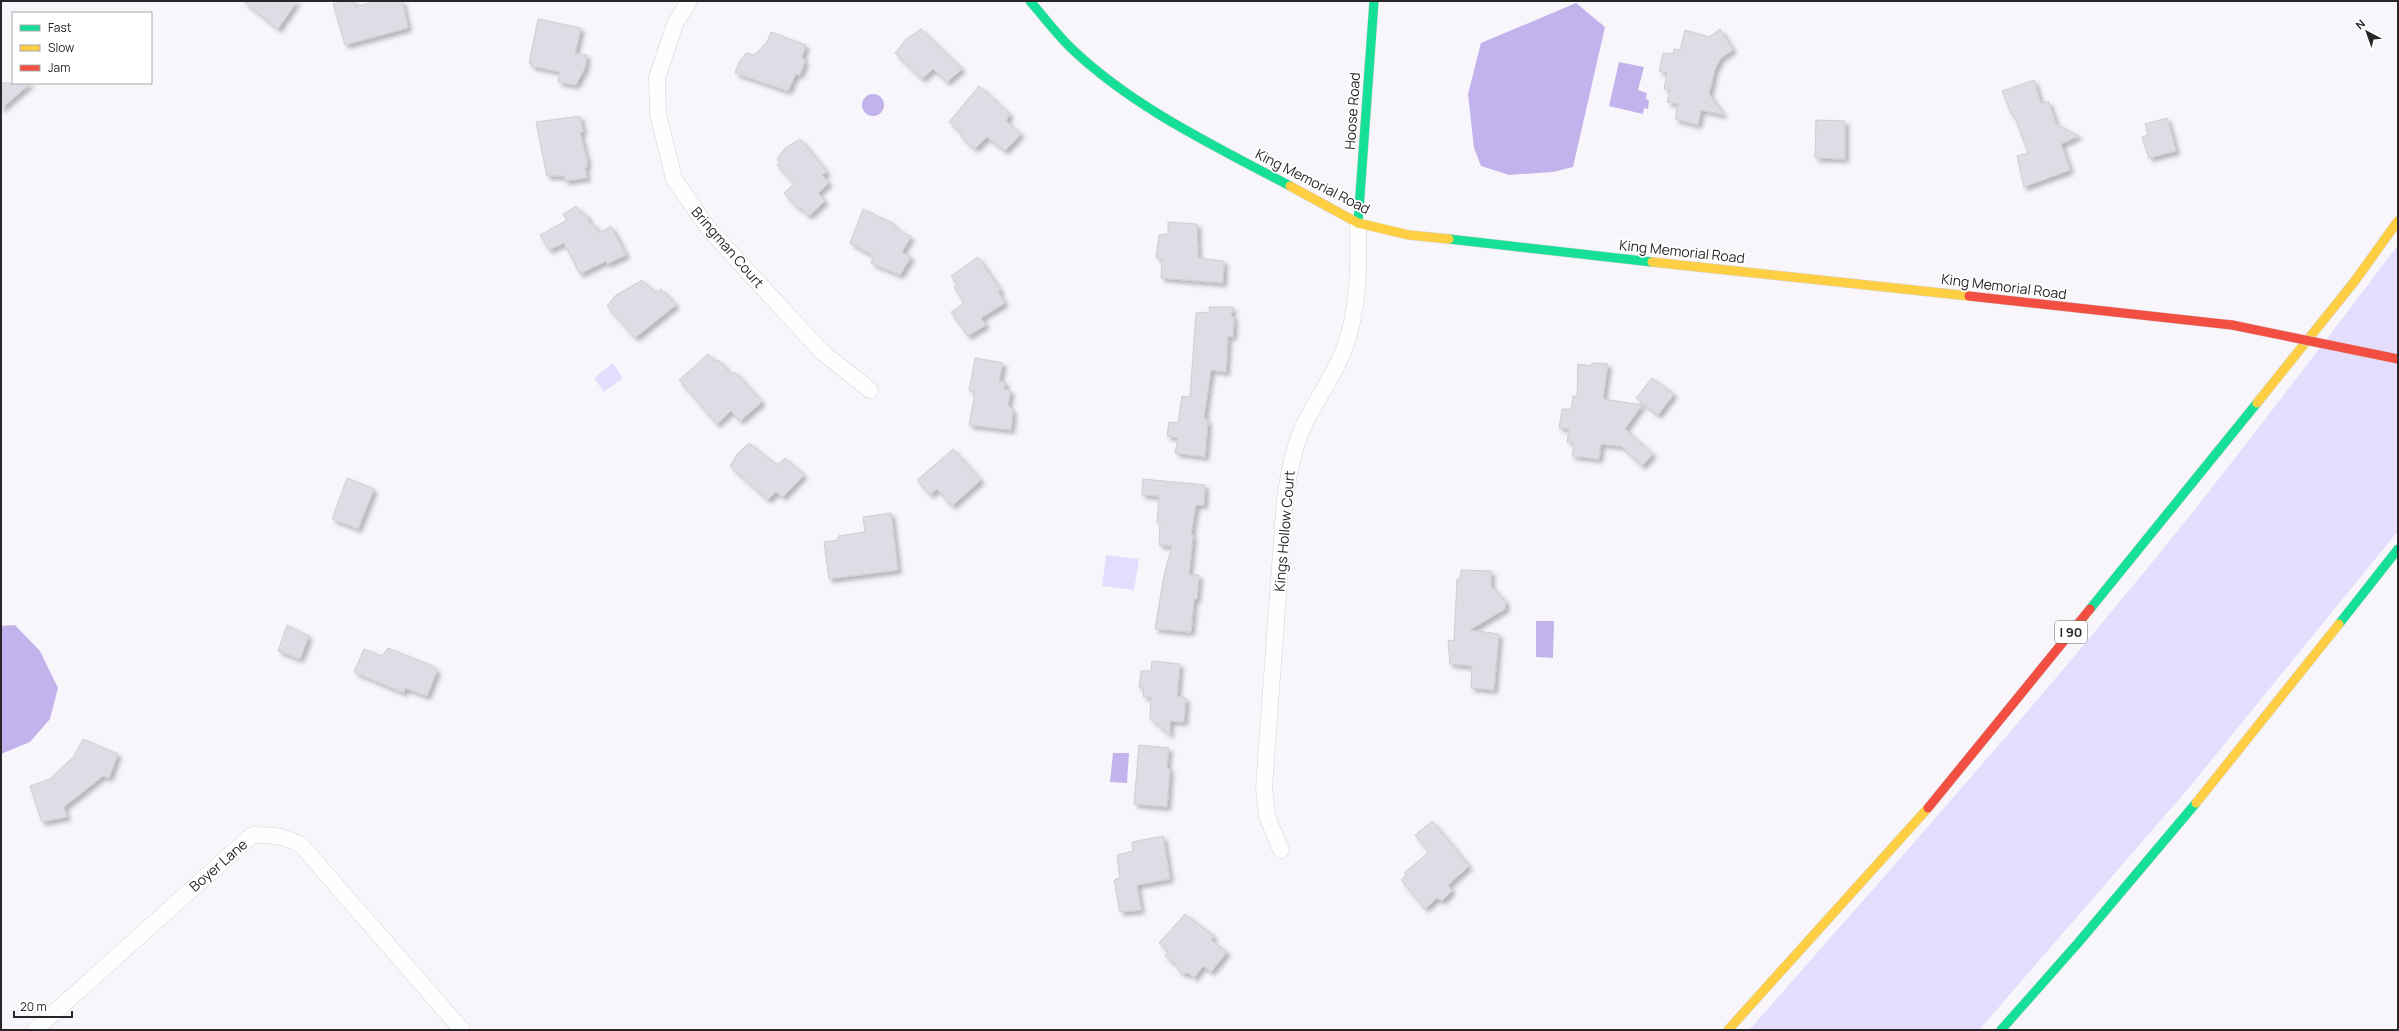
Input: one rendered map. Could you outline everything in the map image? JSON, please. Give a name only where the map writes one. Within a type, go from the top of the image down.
[{"type":"main road","name":"King Memorial Road","points":[[1030,1],[1072,49],[1127,93],[1188,132],[1358,223],[1416,236],[2232,325],[2398,359]]},
{"type":"main road","name":"Hoose Road","points":[[1358,223],[1374,1]]},
{"type":"main road","name":"I 90","points":[[1728,1030],[1924,813],[2249,414],[2354,282],[2398,221]]},
{"type":"main road","points":[[2001,1030],[2078,943],[2230,762],[2398,549]]},
{"type":"street","name":"Bringman Court","points":[[688,1],[674,24],[659,67],[657,78],[658,114],[674,179],[708,228],[822,352],[870,390]]},
{"type":"street","name":"Kings Hollow Court","points":[[1281,850],[1267,816],[1264,787],[1285,498],[1290,465],[1304,426],[1343,353],[1353,320],[1359,264],[1358,223]]},
{"type":"street","name":"Boyer Lane","points":[[35,1030],[225,857],[252,835],[279,835],[301,845],[462,1030]]},
{"type":"shaded area","points":[[1576,3],[1605,27],[1573,167],[1553,172],[1509,175],[1481,166],[1474,148],[1468,94],[1481,43]]},
{"type":"shaded area","points":[[1619,62],[1644,67],[1638,90],[1647,93],[1646,99],[1649,100],[1648,109],[1644,108],[1643,114],[1609,106]]},
{"type":"shaded area","points":[[873,94],[881,97],[884,105],[881,113],[873,116],[865,113],[862,105],[865,97]]},
{"type":"shaded area","points":[[2398,245],[2398,531],[2187,790],[1979,1030],[1749,1030],[1974,774],[2084,645],[2192,513]]},
{"type":"shaded area","points":[[613,363],[623,378],[604,392],[594,378]]},
{"type":"shaded area","points":[[1106,555],[1139,559],[1134,590],[1102,586]]},
{"type":"shaded area","points":[[1536,621],[1554,621],[1553,658],[1536,657]]},
{"type":"shaded area","points":[[15,625],[40,651],[58,688],[50,719],[30,742],[1,754],[1,626]]},
{"type":"shaded area","points":[[1113,753],[1129,753],[1127,783],[1110,782]]},
{"type":"building","points":[[243,1],[297,1],[278,29]]},
{"type":"building","points":[[343,1],[354,1],[356,7],[375,1],[402,1],[408,28],[345,45],[333,4]]},
{"type":"building","points":[[538,19],[581,28],[575,54],[587,55],[585,68],[576,85],[558,82],[560,72],[531,66],[532,63],[529,63]]},
{"type":"building","points":[[921,29],[962,69],[947,82],[933,69],[922,79],[895,53],[906,39]]},
{"type":"building","points":[[1720,29],[1733,50],[1721,58],[1715,69],[1709,94],[1724,115],[1701,110],[1698,125],[1675,119],[1678,104],[1667,102],[1670,90],[1664,89],[1667,73],[1659,71],[1663,53],[1673,54],[1674,49],[1680,50],[1685,30],[1709,37]]},
{"type":"building","points":[[771,32],[806,45],[802,57],[805,61],[800,75],[796,74],[788,91],[735,73],[739,62],[746,53],[754,55],[767,42]]},
{"type":"building","points":[[2034,80],[2041,104],[2048,101],[2056,124],[2079,136],[2061,144],[2070,170],[2024,187],[2017,156],[2028,153],[2014,115],[2012,116],[2002,91]]},
{"type":"building","points":[[1,83],[30,84],[1,109]]},
{"type":"building","points":[[979,86],[1010,114],[1006,121],[1021,134],[1005,151],[987,137],[975,149],[960,136],[962,133],[949,122]]},
{"type":"building","points":[[580,116],[583,132],[580,133],[587,160],[587,167],[585,168],[587,178],[565,181],[564,176],[547,176],[536,122]]},
{"type":"building","points":[[2167,118],[2176,151],[2149,158],[2142,137],[2148,135],[2145,124]]},
{"type":"building","points":[[1816,120],[1845,121],[1845,159],[1815,158]]},
{"type":"building","points":[[800,139],[827,172],[822,175],[829,183],[818,193],[825,201],[810,215],[807,215],[800,207],[798,208],[784,193],[794,184],[777,165],[780,162],[777,159],[785,148]]},
{"type":"building","points":[[576,206],[581,213],[586,214],[590,225],[593,223],[599,233],[611,226],[626,255],[607,264],[606,261],[580,274],[564,243],[549,250],[540,235],[567,220],[563,214]]},
{"type":"building","points":[[863,209],[894,224],[893,226],[911,237],[902,252],[911,257],[900,275],[871,263],[874,256],[850,243]]},
{"type":"building","points":[[1168,222],[1197,224],[1198,258],[1224,261],[1223,283],[1161,278],[1162,258],[1156,258],[1159,235],[1168,234]]},
{"type":"building","points":[[978,257],[1001,291],[998,292],[1005,303],[981,318],[986,325],[968,336],[951,312],[964,303],[954,287],[957,285],[951,276]]},
{"type":"building","points":[[642,280],[656,293],[661,289],[676,305],[635,338],[607,306],[616,295]]},
{"type":"building","points":[[1209,307],[1233,307],[1231,316],[1234,317],[1233,337],[1228,336],[1226,372],[1211,370],[1204,418],[1208,421],[1205,457],[1175,453],[1178,438],[1167,436],[1169,422],[1178,423],[1182,396],[1190,397],[1196,313],[1210,312]]},
{"type":"building","points":[[708,354],[716,362],[719,360],[732,375],[735,372],[762,402],[740,421],[731,411],[717,424],[679,380]]},
{"type":"building","points":[[975,358],[1003,363],[999,381],[1006,382],[1004,389],[1011,391],[1008,405],[1013,411],[1011,430],[969,425],[975,392],[969,391]]},
{"type":"building","points":[[1592,363],[1608,364],[1603,399],[1642,405],[1625,429],[1653,454],[1642,466],[1621,446],[1601,444],[1599,459],[1572,456],[1574,443],[1567,442],[1569,429],[1559,428],[1562,409],[1571,409],[1573,396],[1577,396],[1578,364],[1591,366]]},
{"type":"building","points":[[1652,378],[1674,394],[1658,415],[1636,398]]},
{"type":"building","points":[[749,443],[777,465],[785,458],[804,475],[783,497],[776,492],[768,500],[730,466],[738,453]]},
{"type":"building","points":[[953,449],[981,480],[952,506],[937,489],[930,495],[917,480]]},
{"type":"building","points":[[347,478],[374,489],[358,529],[332,519]]},
{"type":"building","points":[[1143,479],[1205,485],[1204,505],[1196,505],[1191,534],[1193,535],[1189,575],[1199,575],[1197,599],[1194,599],[1191,632],[1155,629],[1164,575],[1172,546],[1159,545],[1160,522],[1157,522],[1159,496],[1142,495]]},
{"type":"building","points":[[891,513],[898,570],[829,579],[824,542],[838,540],[838,536],[865,532],[863,517]]},
{"type":"building","points":[[1461,570],[1491,571],[1491,586],[1506,602],[1505,609],[1470,630],[1499,634],[1494,690],[1471,688],[1472,666],[1450,664],[1448,640],[1454,641],[1457,579],[1460,579]]},
{"type":"building","points":[[287,625],[309,636],[300,659],[278,651]]},
{"type":"building","points":[[388,648],[433,666],[437,671],[427,696],[405,688],[404,693],[354,672],[364,649],[382,656]]},
{"type":"building","points":[[1152,661],[1180,664],[1177,697],[1186,698],[1184,722],[1170,721],[1170,735],[1150,718],[1151,697],[1143,697],[1144,688],[1139,688],[1141,671],[1151,671]]},
{"type":"building","points":[[83,739],[118,754],[109,778],[103,776],[64,807],[67,817],[42,822],[30,786],[50,779],[74,756]]},
{"type":"building","points":[[1139,745],[1169,748],[1167,768],[1170,769],[1167,807],[1134,804]]},
{"type":"building","points":[[1432,821],[1469,866],[1448,885],[1452,891],[1442,901],[1437,898],[1425,909],[1401,880],[1406,875],[1404,873],[1429,852],[1415,835]]},
{"type":"building","points":[[1163,836],[1170,879],[1137,885],[1141,910],[1120,912],[1114,880],[1120,878],[1117,855],[1133,851],[1132,842]]},
{"type":"building","points":[[1185,914],[1214,936],[1211,940],[1227,952],[1211,972],[1203,966],[1194,978],[1188,973],[1184,974],[1178,970],[1177,965],[1165,956],[1168,951],[1159,943]]},
{"type":"traffic: fast","points":[[1030,1],[1072,49],[1122,90],[1176,125],[1290,186]]},
{"type":"traffic: fast","points":[[1358,223],[1374,1]]},
{"type":"traffic: fast","points":[[1449,239],[1652,262]]},
{"type":"traffic: fast","points":[[2090,609],[2257,403]]},
{"type":"traffic: fast","points":[[2339,624],[2398,549]]},
{"type":"traffic: fast","points":[[2001,1030],[2078,943],[2196,803]]},
{"type":"traffic: slow","points":[[1290,186],[1358,223],[1409,235],[1449,239]]},
{"type":"traffic: slow","points":[[2257,403],[2354,282],[2398,221]]},
{"type":"traffic: slow","points":[[1652,262],[1969,296]]},
{"type":"traffic: slow","points":[[2196,803],[2339,624]]},
{"type":"traffic: slow","points":[[1728,1030],[1928,808]]},
{"type":"traffic: jam","points":[[1969,296],[2232,325]]},
{"type":"traffic: jam","points":[[2232,325],[2398,359]]},
{"type":"traffic: jam","points":[[1928,808],[2090,609]]}]
